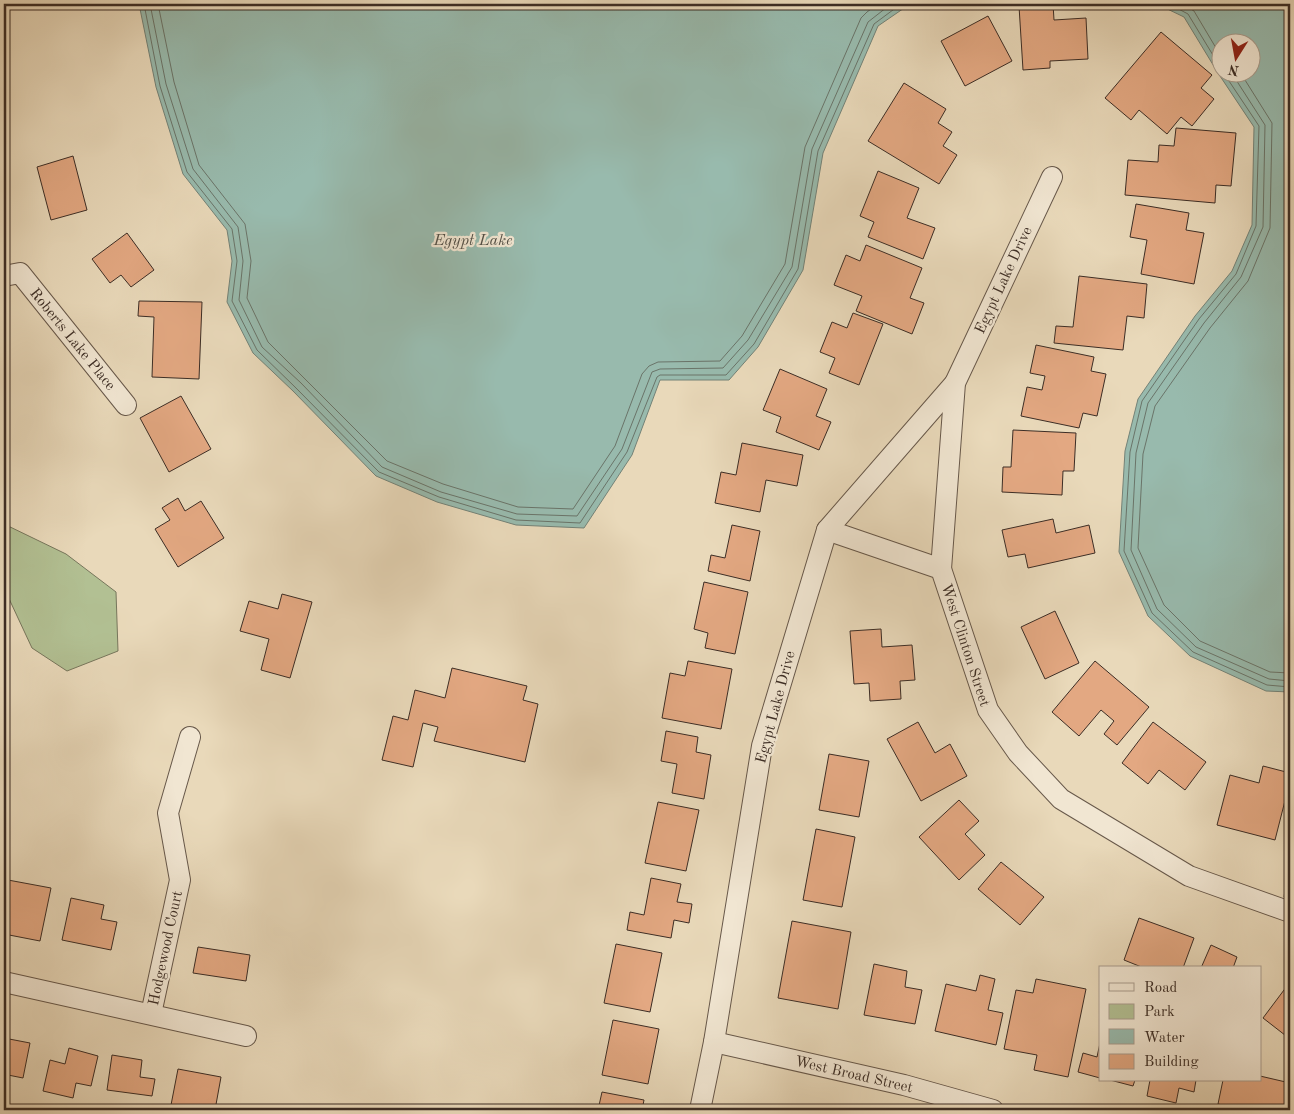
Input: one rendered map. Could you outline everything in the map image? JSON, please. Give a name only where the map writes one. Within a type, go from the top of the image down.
[{"type":"street","name":"Egypt Lake Drive","points":[[700,1110],[714,1042],[762,746],[826,530],[955,383],[1052,177]]},
{"type":"street","name":"Roberts Lake Place","points":[[12,274],[126,405]]},
{"type":"street","name":"Egypt Lake Drive","points":[[941,568],[955,383]]},
{"type":"street","name":"West Clinton Street","points":[[826,530],[941,568],[988,710],[1018,753],[1061,799],[1188,876],[1290,912]]},
{"type":"street","name":"Hodgewood Court","points":[[151,1014],[180,880],[168,813],[190,737]]},
{"type":"street","points":[[4,982],[246,1036]]},
{"type":"street","name":"West Broad Street","points":[[714,1042],[904,1085],[993,1110]]},
{"type":"green space","points":[[4,524],[66,554],[116,592],[118,651],[67,671],[32,648],[4,588]]},
{"type":"green space","points":[[1290,856],[1290,898],[1284,897]]},
{"type":"water","name":"Egypt Lake","points":[[139,4],[910,4],[878,26],[823,153],[803,270],[758,347],[729,380],[660,380],[632,455],[584,528],[516,525],[437,502],[376,476],[253,353],[227,302],[232,261],[227,230],[183,174],[156,87]]},
{"type":"water","points":[[1157,4],[1290,4],[1290,692],[1266,691],[1190,656],[1148,616],[1119,552],[1125,451],[1138,399],[1195,316],[1232,271],[1252,225],[1254,127],[1224,82],[1262,82],[1262,32],[1212,32],[1212,63],[1184,17]]},
{"type":"building","points":[[1053,4],[1054,20],[1086,18],[1088,59],[1050,61],[1050,68],[1023,70],[1019,6]]},
{"type":"building","points":[[988,16],[1012,61],[965,86],[941,41]]},
{"type":"building","points":[[1161,32],[1212,75],[1201,88],[1214,99],[1192,126],[1181,117],[1167,134],[1139,110],[1131,120],[1105,98]]},
{"type":"building","points":[[904,83],[946,109],[938,123],[952,132],[943,146],[957,155],[939,184],[868,141]]},
{"type":"building","points":[[1176,128],[1236,133],[1231,186],[1216,185],[1215,203],[1125,195],[1128,160],[1158,162],[1159,145],[1174,146]]},
{"type":"building","points":[[73,156],[87,210],[51,220],[37,167]]},
{"type":"building","points":[[878,171],[919,188],[907,218],[935,228],[923,259],[868,237],[874,222],[860,216]]},
{"type":"building","points":[[1136,204],[1189,213],[1186,230],[1204,233],[1194,284],[1141,274],[1147,240],[1130,237]]},
{"type":"building","points":[[127,233],[154,270],[131,287],[121,275],[110,283],[92,259]]},
{"type":"building","points":[[866,245],[922,268],[910,298],[924,303],[912,334],[856,311],[862,296],[834,285],[846,255],[860,261]]},
{"type":"building","points":[[1079,276],[1147,284],[1144,318],[1127,316],[1123,350],[1054,343],[1056,326],[1073,327]]},
{"type":"building","points":[[139,301],[202,302],[199,379],[152,377],[154,317],[138,316]]},
{"type":"building","points":[[853,313],[883,324],[859,385],[829,373],[835,358],[820,352],[832,322],[847,328]]},
{"type":"building","points":[[1036,345],[1094,357],[1091,371],[1106,374],[1097,416],[1083,413],[1079,428],[1021,416],[1027,387],[1042,390],[1045,376],[1030,373]]},
{"type":"building","points":[[4,347],[6,347],[5,408],[4,408]]},
{"type":"building","points":[[780,369],[827,389],[816,416],[831,422],[819,450],[776,432],[781,417],[763,410]]},
{"type":"building","points":[[181,396],[211,449],[169,472],[140,418]]},
{"type":"building","points":[[1013,430],[1076,433],[1074,471],[1063,471],[1062,495],[1002,492],[1003,467],[1011,467]]},
{"type":"building","points":[[742,443],[803,455],[797,486],[766,480],[760,512],[715,503],[721,472],[736,475]]},
{"type":"building","points":[[178,498],[185,511],[201,501],[224,538],[178,567],[155,529],[170,520],[162,508]]},
{"type":"building","points":[[1053,519],[1056,533],[1089,525],[1095,553],[1028,568],[1025,554],[1008,557],[1002,530]]},
{"type":"building","points":[[732,525],[760,531],[750,581],[708,571],[711,555],[725,558]]},
{"type":"building","points":[[704,582],[748,592],[735,654],[705,648],[708,633],[694,629]]},
{"type":"building","points":[[282,594],[312,602],[290,678],[261,670],[269,639],[240,631],[249,601],[278,609]]},
{"type":"building","points":[[1055,611],[1079,663],[1045,679],[1021,627]]},
{"type":"building","points":[[881,629],[882,647],[912,645],[915,680],[900,681],[901,699],[870,701],[869,683],[854,684],[850,631]]},
{"type":"building","points":[[688,661],[732,669],[721,729],[662,718],[670,673],[685,676]]},
{"type":"building","points":[[1095,661],[1149,707],[1117,745],[1104,734],[1114,721],[1101,710],[1079,736],[1052,712]]},
{"type":"building","points":[[452,668],[527,686],[523,700],[538,704],[525,762],[434,741],[438,727],[423,723],[413,767],[382,760],[393,716],[408,720],[415,690],[445,698]]},
{"type":"building","points":[[918,722],[935,753],[950,744],[967,776],[921,801],[887,739]]},
{"type":"building","points":[[1153,722],[1206,762],[1185,790],[1159,770],[1148,784],[1122,763]]},
{"type":"building","points":[[666,731],[698,737],[696,752],[711,755],[704,799],[672,793],[677,764],[661,761]]},
{"type":"building","points":[[829,754],[869,761],[859,817],[819,810]]},
{"type":"building","points":[[1263,766],[1290,773],[1290,781],[1275,840],[1217,825],[1230,775],[1259,783]]},
{"type":"building","points":[[959,800],[979,821],[965,834],[985,855],[959,880],[919,837]]},
{"type":"building","points":[[658,802],[699,810],[686,871],[645,863]]},
{"type":"building","points":[[816,829],[855,837],[842,907],[803,900]]},
{"type":"building","points":[[1001,862],[1044,897],[1020,925],[978,889]]},
{"type":"building","points":[[651,878],[681,884],[677,902],[692,904],[689,923],[674,920],[671,938],[627,930],[630,912],[644,915]]},
{"type":"building","points":[[8,880],[51,888],[40,941],[4,934],[4,900]]},
{"type":"building","points":[[71,898],[104,905],[101,919],[117,922],[111,950],[62,940]]},
{"type":"building","points":[[1139,918],[1194,938],[1184,966],[1139,966],[1124,960]]},
{"type":"building","points":[[792,921],[851,932],[838,1009],[778,998]]},
{"type":"building","points":[[616,944],[662,953],[650,1012],[604,1003]]},
{"type":"building","points":[[1211,945],[1237,957],[1234,966],[1202,966]]},
{"type":"building","points":[[198,947],[250,955],[246,981],[193,973]]},
{"type":"building","points":[[874,964],[907,971],[905,987],[922,990],[915,1024],[864,1015]]},
{"type":"building","points":[[980,975],[995,979],[988,1010],[1003,1013],[996,1045],[935,1031],[946,984],[976,991]]},
{"type":"building","points":[[1036,979],[1086,989],[1068,1077],[1034,1070],[1037,1055],[1004,1049],[1016,990],[1033,993]]},
{"type":"building","points":[[1290,982],[1290,1039],[1263,1018]]},
{"type":"building","points":[[613,1020],[659,1029],[648,1084],[602,1075]]},
{"type":"building","points":[[4,1038],[30,1043],[23,1078],[8,1075],[4,1092]]},
{"type":"building","points":[[69,1048],[98,1056],[91,1086],[76,1083],[73,1098],[43,1091],[50,1060],[65,1064]]},
{"type":"building","points":[[1099,1048],[1099,1078],[1078,1072],[1083,1053],[1097,1057]]},
{"type":"building","points":[[112,1055],[142,1060],[140,1077],[155,1079],[152,1096],[107,1090]]},
{"type":"building","points":[[178,1069],[221,1077],[215,1110],[200,1110],[171,1105]]},
{"type":"building","points":[[1262,1076],[1290,1083],[1290,1110],[1248,1110],[1218,1104],[1223,1082],[1262,1082]]},
{"type":"building","points":[[1118,1082],[1134,1082],[1133,1086]]},
{"type":"building","points":[[1150,1082],[1196,1082],[1194,1092],[1179,1088],[1176,1103],[1147,1096]]},
{"type":"building","points":[[602,1092],[644,1100],[642,1110],[598,1110]]}]
